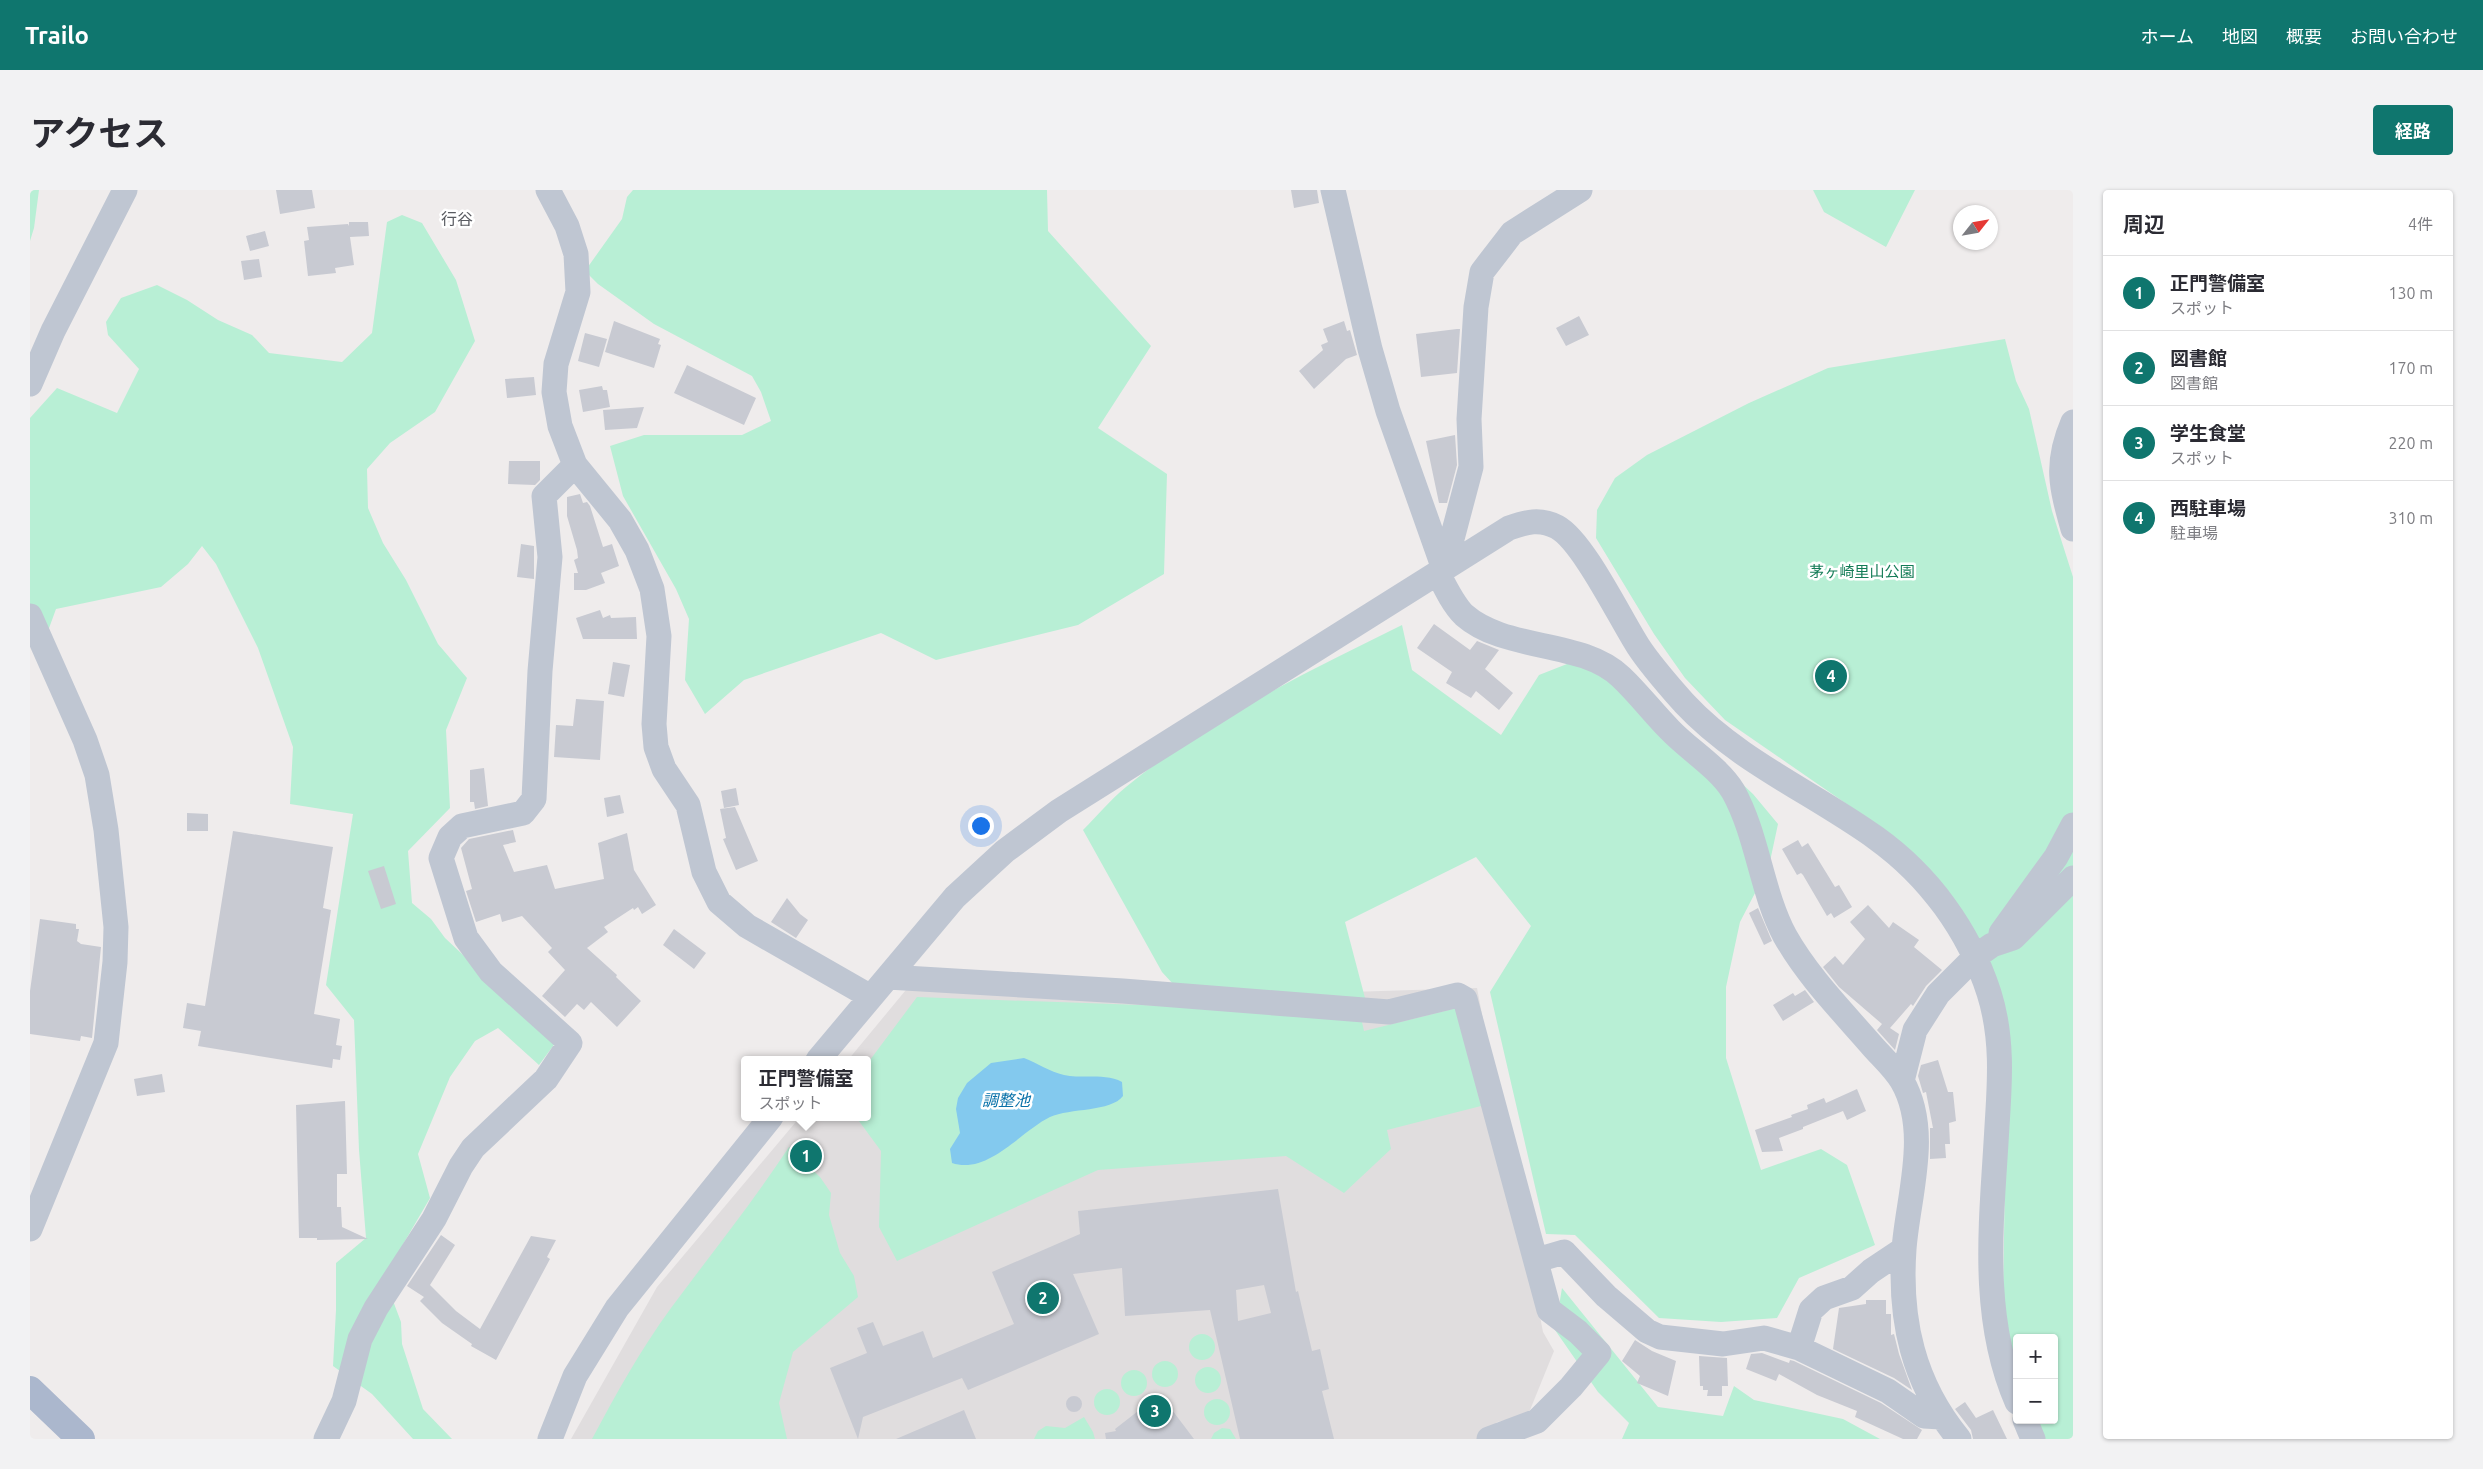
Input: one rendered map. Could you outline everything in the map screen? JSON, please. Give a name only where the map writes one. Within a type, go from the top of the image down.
[{"type":"main road","points":[[30,1390],[81,1439]]},
{"type":"street","points":[[30,384],[53,331],[125,190]]},
{"type":"street","points":[[548,190],[566,226],[576,254],[578,292],[556,364],[554,392],[560,426],[575,465],[620,520],[637,550],[652,589],[659,636],[654,724],[656,747],[664,769],[688,804],[704,872],[720,902],[747,926],[871,997]]},
{"type":"street","points":[[1334,190],[1370,349],[1388,411],[1441,571],[1464,614],[1488,630],[1596,661],[1620,676],[1671,731],[1710,766],[1731,789],[1745,817],[1772,905],[1785,935],[1808,970],[1902,1082],[1915,1117],[1917,1154],[1904,1249],[1903,1292],[1907,1336],[1924,1386],[1941,1417],[1959,1439]]},
{"type":"street","points":[[1441,571],[1472,467],[1469,410],[1476,307],[1482,272],[1512,233],[1580,190]]},
{"type":"street","points":[[2073,422],[2064,444],[2060,473],[2073,528]]},
{"type":"street","points":[[326,1439],[344,1401],[360,1339],[376,1308],[434,1219],[461,1166],[474,1148],[546,1079],[570,1043],[491,972],[466,938],[441,858],[450,837],[462,826],[523,813],[534,799],[540,671],[550,557],[544,496],[575,465]]},
{"type":"street","points":[[821,1056],[955,896],[1005,851],[1067,806],[1509,528],[1538,520],[1557,527],[1574,541],[1640,648],[1663,679],[1708,728],[1740,752],[1876,838],[1908,864],[1937,895],[1958,926],[1984,951],[2001,1066],[1990,1252],[1992,1299],[2000,1349],[2013,1390]]},
{"type":"street","points":[[30,616],[85,740],[97,775],[106,830],[116,927],[115,962],[106,1043],[30,1229]]},
{"type":"street","points":[[1902,1082],[1915,1030],[1938,994],[1984,951],[2056,857],[2073,825]]},
{"type":"street","points":[[1984,951],[2013,938],[2073,878]]},
{"type":"street","points":[[888,977],[1123,991],[1388,1012],[1458,995],[1465,999],[1550,1310],[1578,1332],[1599,1352],[1571,1387],[1537,1421],[1489,1439]]},
{"type":"street","points":[[550,1439],[575,1376],[617,1308],[768,1121]]},
{"type":"street","points":[[1799,1348],[1811,1310],[1817,1304],[1824,1298],[1852,1288],[1871,1271],[1904,1249]]},
{"type":"street","points":[[1537,1260],[1564,1252],[1606,1296],[1647,1331],[1660,1337],[1723,1344],[1764,1338],[1799,1348],[1888,1391],[1924,1416],[1941,1417]]},
{"type":"street","points":[[2027,1424],[2033,1439]]},
{"type":"shaded area","points":[[910,985],[1258,995],[1477,988],[1543,1332],[1554,1351],[1528,1415],[1497,1422],[1483,1439],[571,1439],[657,1287],[797,1121],[871,1121],[871,1056],[851,1056]]},
{"type":"green space","points":[[30,190],[39,190],[34,228],[30,241]]},
{"type":"green space","points":[[633,190],[1047,190],[1048,231],[1151,346],[1098,428],[1167,474],[1164,574],[1078,625],[936,660],[881,633],[744,680],[705,714],[685,680],[689,619],[676,589],[623,496],[610,446],[644,435],[742,435],[771,421],[761,392],[752,376],[654,324],[598,284],[585,271],[622,219],[627,197]]},
{"type":"green space","points":[[1813,190],[1915,190],[1886,247],[1824,212]]},
{"type":"green space","points":[[402,215],[422,223],[456,280],[475,341],[435,412],[390,443],[367,469],[368,508],[383,543],[406,580],[438,644],[467,678],[446,730],[450,808],[408,851],[412,903],[431,919],[445,938],[556,1042],[539,1065],[498,1028],[475,1041],[450,1077],[418,1154],[430,1198],[384,1277],[401,1322],[402,1344],[423,1409],[452,1439],[413,1439],[372,1394],[333,1366],[336,1263],[366,1238],[359,1150],[354,1020],[326,985],[353,814],[290,804],[293,747],[258,648],[216,564],[202,546],[188,564],[161,587],[56,609],[48,631],[30,631],[30,418],[57,388],[117,413],[139,369],[108,335],[106,322],[121,298],[157,285],[187,300],[218,320],[252,335],[269,353],[342,362],[372,333],[387,222]]},
{"type":"green space","name":"茅ヶ崎里山公園","points":[[2005,339],[2016,381],[2029,409],[2052,511],[2073,577],[2073,1439],[2045,1439],[2036,1424],[2058,1424],[2058,1334],[2013,1334],[2013,1356],[2011,1350],[2003,1298],[2007,1053],[1995,986],[1893,836],[1725,720],[1685,678],[1654,634],[1596,538],[1597,510],[1615,478],[1647,455],[1749,403],[1828,368]]},
{"type":"green space","points":[[1402,625],[1412,670],[1501,735],[1539,675],[1600,651],[1753,794],[1778,824],[1769,866],[1740,922],[1726,987],[1726,1058],[1761,1170],[1821,1149],[1847,1165],[1875,1245],[1799,1278],[1777,1318],[1721,1322],[1659,1318],[1575,1235],[1546,1234],[1490,992],[1531,926],[1476,857],[1345,922],[1365,998],[1173,984],[1162,972],[1083,830],[1126,787],[1191,739],[1224,718],[1294,679]]},
{"type":"green space","points":[[917,997],[1360,1013],[1364,1031],[1457,1008],[1481,1106],[1387,1130],[1391,1149],[1344,1193],[1286,1156],[1098,1170],[897,1261],[879,1227],[881,1151],[859,1121],[871,1121],[871,1059]]},
{"type":"green space","points":[[789,1147],[820,1177],[831,1193],[829,1215],[840,1253],[854,1276],[858,1297],[793,1352],[779,1403],[787,1439],[592,1439],[649,1339]]},
{"type":"green space","points":[[1562,1288],[1658,1407],[1723,1416],[1734,1386],[1754,1400],[1843,1419],[1880,1439],[1622,1439],[1629,1423],[1598,1392],[1555,1330]]},
{"type":"green space","points":[[1202,1334],[1211,1338],[1215,1347],[1211,1356],[1202,1360],[1193,1356],[1189,1347],[1193,1338]]},
{"type":"green space","points":[[1165,1361],[1174,1365],[1178,1374],[1174,1383],[1165,1387],[1156,1383],[1152,1374],[1156,1365]]},
{"type":"green space","points":[[1208,1367],[1217,1371],[1221,1380],[1217,1389],[1208,1393],[1199,1389],[1195,1380],[1199,1371]]},
{"type":"green space","points":[[1134,1370],[1143,1374],[1147,1383],[1143,1392],[1134,1396],[1125,1392],[1121,1383],[1125,1374]]},
{"type":"green space","points":[[1107,1389],[1116,1393],[1120,1402],[1116,1411],[1107,1415],[1098,1411],[1094,1402],[1098,1393]]},
{"type":"green space","points":[[1217,1399],[1226,1403],[1230,1412],[1226,1421],[1217,1425],[1208,1421],[1204,1412],[1208,1403]]},
{"type":"green space","points":[[1084,1417],[1095,1439],[1034,1439],[1038,1431],[1046,1426],[1065,1428]]},
{"type":"green space","points":[[1222,1428],[1230,1429],[1236,1439],[1211,1439],[1214,1433]]},
{"type":"water","name":"調整池","points":[[1024,1058],[1064,1075],[1115,1079],[1122,1082],[1123,1096],[1109,1105],[1050,1117],[1039,1123],[1004,1150],[978,1163],[965,1165],[952,1163],[950,1149],[960,1133],[956,1109],[958,1098],[967,1083],[991,1063]]},
{"type":"building","points":[[276,190],[312,190],[315,208],[280,214]]},
{"type":"building","points":[[1291,190],[1317,190],[1319,203],[1294,208]]},
{"type":"building","points":[[349,222],[368,222],[369,236],[350,237],[354,265],[335,268],[336,273],[308,276],[304,241],[309,240],[307,227],[348,224],[349,226]]},
{"type":"building","points":[[265,231],[269,246],[250,251],[246,236]]},
{"type":"building","points":[[259,259],[262,277],[244,280],[241,261]]},
{"type":"building","points":[[1579,316],[1589,335],[1566,346],[1556,328]]},
{"type":"building","points":[[614,321],[660,339],[658,344],[661,345],[654,368],[605,352]]},
{"type":"building","points":[[1344,321],[1347,331],[1350,330],[1357,355],[1346,359],[1314,389],[1299,371],[1323,350],[1321,345],[1328,342],[1323,329]]},
{"type":"building","points":[[1460,329],[1457,373],[1421,377],[1416,334]]},
{"type":"building","points":[[585,333],[607,339],[599,367],[578,361]]},
{"type":"building","points":[[687,365],[756,398],[744,425],[674,393]]},
{"type":"building","points":[[534,377],[536,395],[507,398],[505,379]]},
{"type":"building","points":[[602,386],[603,390],[607,390],[610,407],[583,412],[579,390]]},
{"type":"building","points":[[644,407],[637,428],[605,430],[603,410]]},
{"type":"building","points":[[1455,435],[1457,465],[1447,503],[1439,503],[1426,441]]},
{"type":"building","points":[[509,461],[540,461],[540,480],[535,485],[508,484]]},
{"type":"building","points":[[580,494],[583,503],[587,502],[590,506],[603,547],[612,544],[619,566],[601,573],[605,583],[586,590],[574,590],[574,573],[578,573],[574,560],[578,558],[567,516],[567,497]]},
{"type":"building","points":[[521,544],[534,546],[534,579],[517,577]]},
{"type":"building","points":[[600,610],[603,618],[610,615],[611,618],[636,617],[637,639],[583,639],[576,618]]},
{"type":"building","points":[[1434,624],[1470,650],[1477,641],[1499,650],[1485,669],[1513,693],[1499,710],[1476,691],[1471,698],[1446,683],[1452,672],[1417,648]]},
{"type":"building","points":[[613,662],[630,665],[624,697],[608,694]]},
{"type":"building","points":[[576,699],[604,701],[600,760],[554,757],[556,725],[573,726]]},
{"type":"building","points":[[484,768],[488,806],[475,809],[474,802],[470,802],[470,770]]},
{"type":"building","points":[[736,788],[739,805],[724,808],[721,791]]},
{"type":"building","points":[[620,795],[624,813],[607,817],[604,798]]},
{"type":"building","points":[[735,807],[758,861],[736,870],[723,839],[726,838],[720,809]]},
{"type":"building","points":[[187,813],[208,814],[208,831],[187,831]]},
{"type":"building","points":[[513,830],[516,842],[503,845],[514,872],[547,865],[555,889],[604,879],[598,843],[627,833],[634,870],[656,905],[642,914],[638,907],[634,910],[633,908],[604,927],[608,932],[587,948],[617,975],[616,977],[641,1001],[617,1027],[591,1002],[584,1010],[577,1004],[565,1017],[542,996],[565,970],[548,952],[552,948],[522,916],[502,922],[500,914],[476,922],[466,891],[472,889],[461,848],[469,839]]},
{"type":"building","points":[[233,831],[333,847],[323,908],[331,910],[314,1014],[340,1019],[336,1045],[342,1046],[340,1060],[333,1059],[332,1068],[198,1046],[201,1031],[183,1028],[187,1003],[205,1006]]},
{"type":"building","points":[[1798,840],[1802,847],[1808,843],[1835,887],[1839,885],[1852,907],[1834,918],[1831,913],[1827,916],[1803,875],[1801,873],[1797,875],[1782,849]]},
{"type":"building","points":[[384,866],[396,904],[381,909],[368,871]]},
{"type":"building","points":[[787,898],[800,914],[808,920],[796,938],[771,922]]},
{"type":"building","points":[[1868,905],[1889,928],[1893,922],[1919,940],[1914,947],[1942,970],[1926,986],[1913,1006],[1911,1004],[1890,1028],[1899,1034],[1895,1050],[1877,1030],[1882,1024],[1839,987],[1823,967],[1835,956],[1843,965],[1865,939],[1850,922]]},
{"type":"building","points":[[1758,908],[1772,941],[1764,945],[1749,913]]},
{"type":"building","points":[[40,919],[76,924],[76,929],[79,929],[77,941],[81,944],[101,947],[92,1038],[81,1036],[80,1041],[30,1034],[30,991]]},
{"type":"building","points":[[674,929],[706,953],[694,969],[663,945]]},
{"type":"building","points":[[1805,990],[1814,1002],[1783,1021],[1773,1005],[1793,993],[1795,996]]},
{"type":"building","points":[[1938,1060],[1948,1092],[1953,1092],[1956,1121],[1949,1123],[1950,1144],[1945,1144],[1946,1158],[1930,1159],[1930,1128],[1933,1128],[1926,1092],[1923,1093],[1918,1076],[1921,1065]]},
{"type":"building","points":[[162,1074],[165,1092],[137,1096],[134,1079]]},
{"type":"building","points":[[1857,1089],[1866,1111],[1847,1120],[1843,1111],[1779,1138],[1783,1151],[1762,1152],[1755,1130],[1792,1117],[1791,1115],[1808,1109],[1807,1105],[1824,1098],[1826,1103]]},
{"type":"building","points":[[345,1101],[347,1174],[337,1174],[337,1207],[341,1207],[342,1227],[368,1239],[317,1240],[317,1238],[299,1238],[296,1105]]},
{"type":"building","points":[[805,1140],[821,1154],[807,1171],[790,1158]]},
{"type":"building","points":[[1278,1189],[1296,1292],[1298,1291],[1312,1351],[1320,1349],[1329,1389],[1322,1391],[1334,1439],[1240,1439],[1210,1310],[1125,1316],[1122,1268],[1073,1274],[1099,1334],[968,1390],[962,1378],[863,1417],[858,1439],[830,1368],[867,1353],[857,1328],[873,1322],[883,1346],[923,1331],[933,1358],[1014,1324],[992,1272],[1080,1234],[1078,1211]],"holes":[[[1264,1285],[1271,1313],[1238,1321],[1236,1290]]]},
{"type":"building","points":[[441,1235],[455,1245],[430,1285],[456,1311],[480,1329],[531,1236],[556,1240],[547,1257],[550,1259],[496,1360],[471,1346],[472,1344],[442,1323],[420,1301],[424,1297],[407,1286]]},
{"type":"building","points":[[1866,1300],[1886,1300],[1886,1314],[1891,1314],[1891,1335],[1894,1334],[1912,1390],[1894,1378],[1833,1349],[1839,1308],[1866,1304]]},
{"type":"building","points":[[1635,1340],[1652,1351],[1676,1361],[1668,1396],[1637,1383],[1640,1376],[1622,1361]]},
{"type":"building","points":[[1762,1353],[1789,1363],[1790,1360],[1794,1361],[1881,1403],[1922,1430],[1917,1439],[1903,1439],[1855,1417],[1857,1411],[1817,1395],[1779,1374],[1776,1381],[1746,1369],[1751,1354]]},
{"type":"building","points":[[1699,1356],[1727,1358],[1728,1386],[1722,1386],[1722,1396],[1707,1396],[1708,1390],[1703,1390],[1703,1386],[1700,1386]]},
{"type":"building","points":[[1160,1394],[1194,1439],[1106,1439],[1105,1433],[1116,1431],[1115,1429]]},
{"type":"building","points":[[1074,1396],[1080,1398],[1082,1404],[1080,1410],[1074,1412],[1068,1410],[1066,1404],[1068,1398]]},
{"type":"building","points":[[1965,1402],[1976,1418],[1993,1410],[2007,1439],[1973,1439],[1971,1430],[1955,1409]]},
{"type":"building","points":[[964,1410],[976,1439],[896,1439]]},
{"type":"place","name":"西駐車場","points":[[1831,676]]},
{"type":"place","name":"正門警備室","points":[[806,1156]]},
{"type":"place","name":"図書館","points":[[1043,1298]]},
{"type":"place","name":"学生食堂","points":[[1155,1411]]},
{"type":"district","name":"行谷","points":[[457,219]]}]
